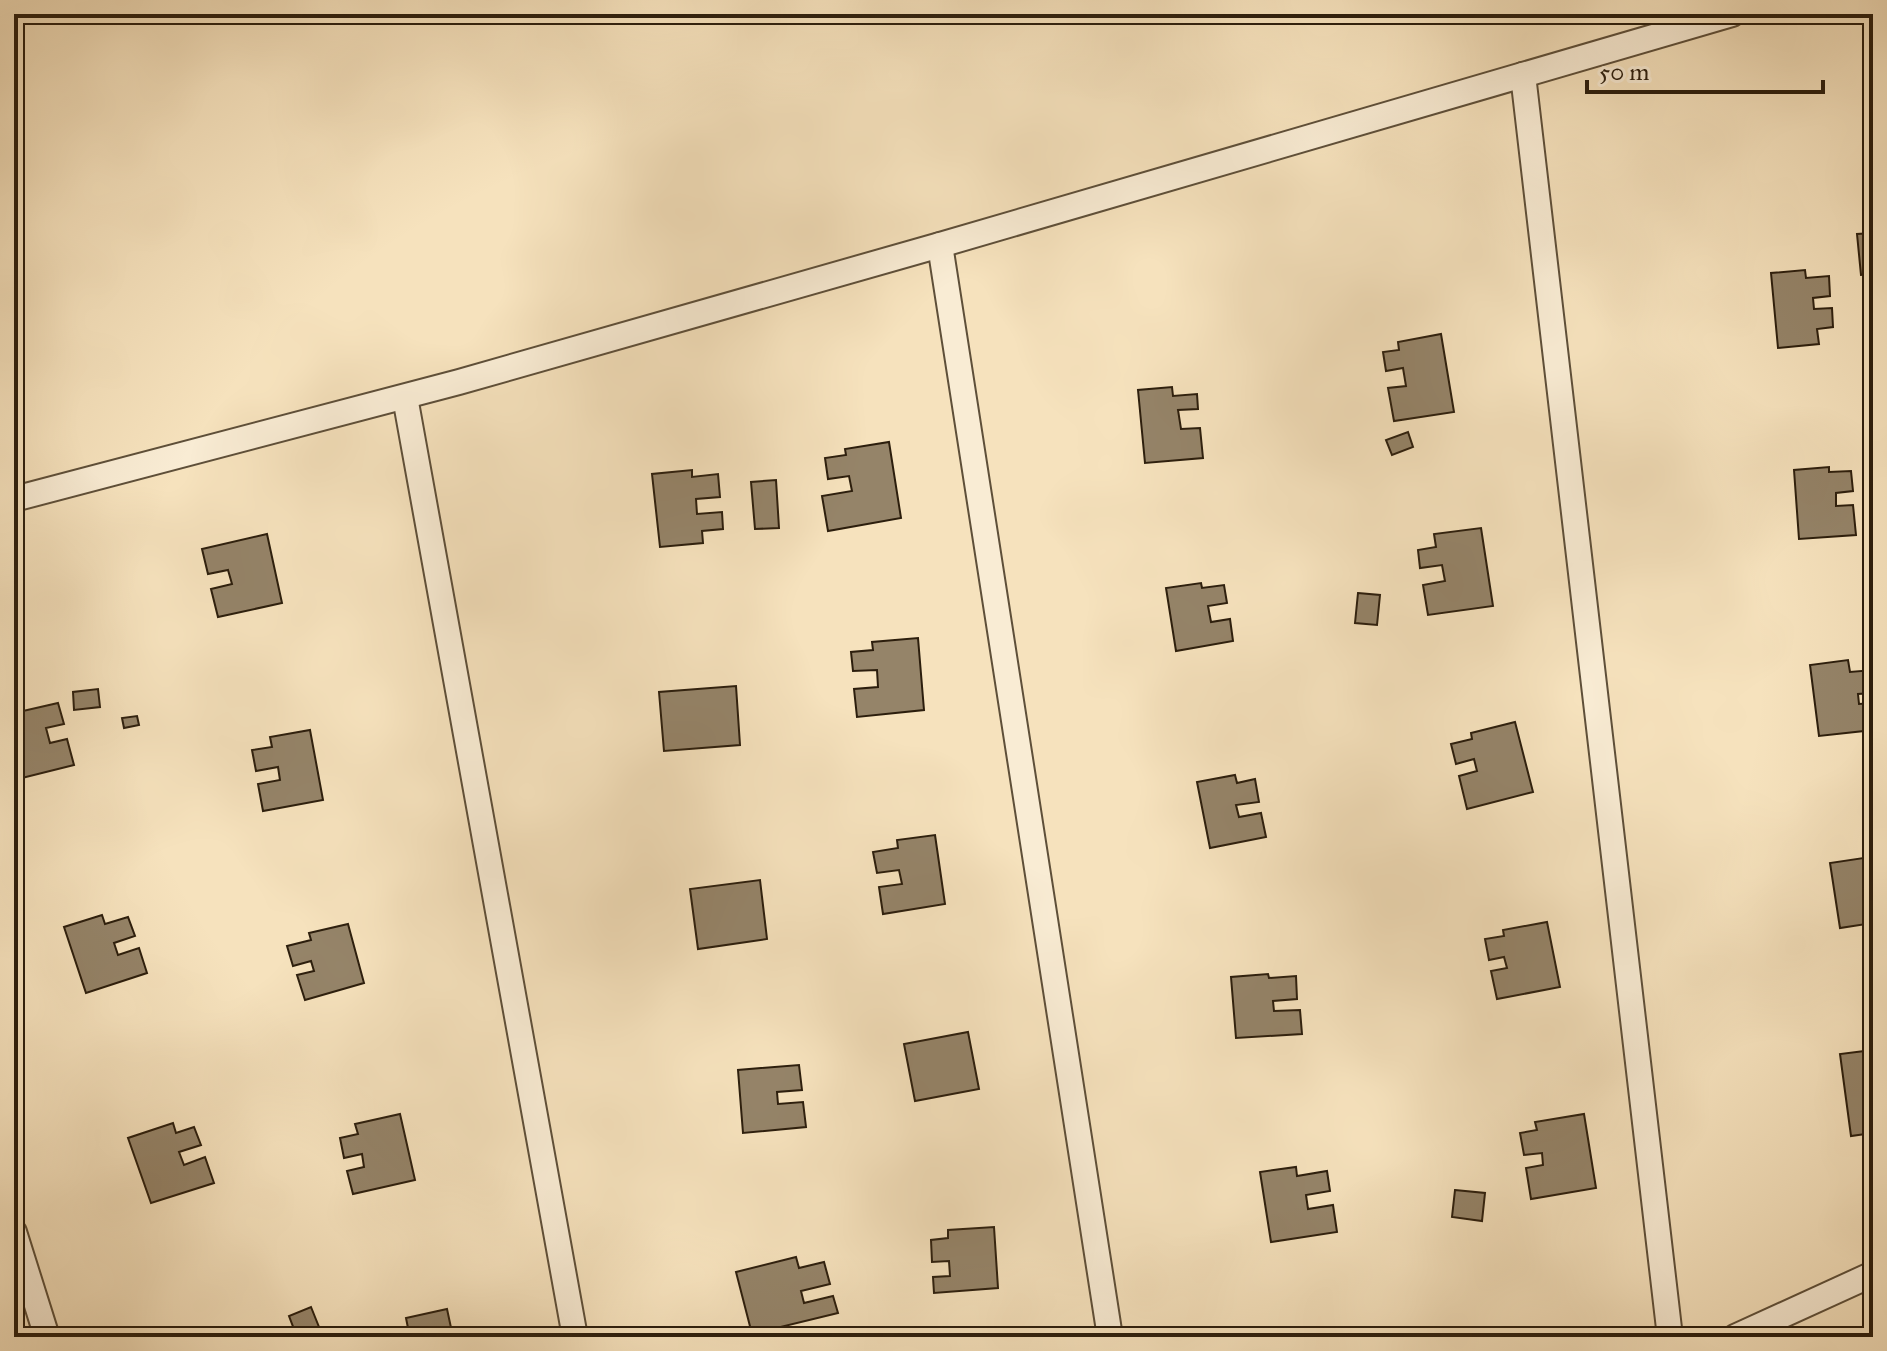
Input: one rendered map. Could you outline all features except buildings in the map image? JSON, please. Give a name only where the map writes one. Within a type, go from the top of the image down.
[{"type":"street","points":[[14,499],[405,397],[1732,14]]},
{"type":"street","points":[[1523,75],[1670,1337]]},
{"type":"street","points":[[940,245],[1110,1337]]},
{"type":"street","points":[[405,397],[575,1337]]},
{"type":"street","points":[[14,1232],[47,1337]]},
{"type":"street","points":[[1735,1337],[1873,1274]]}]
